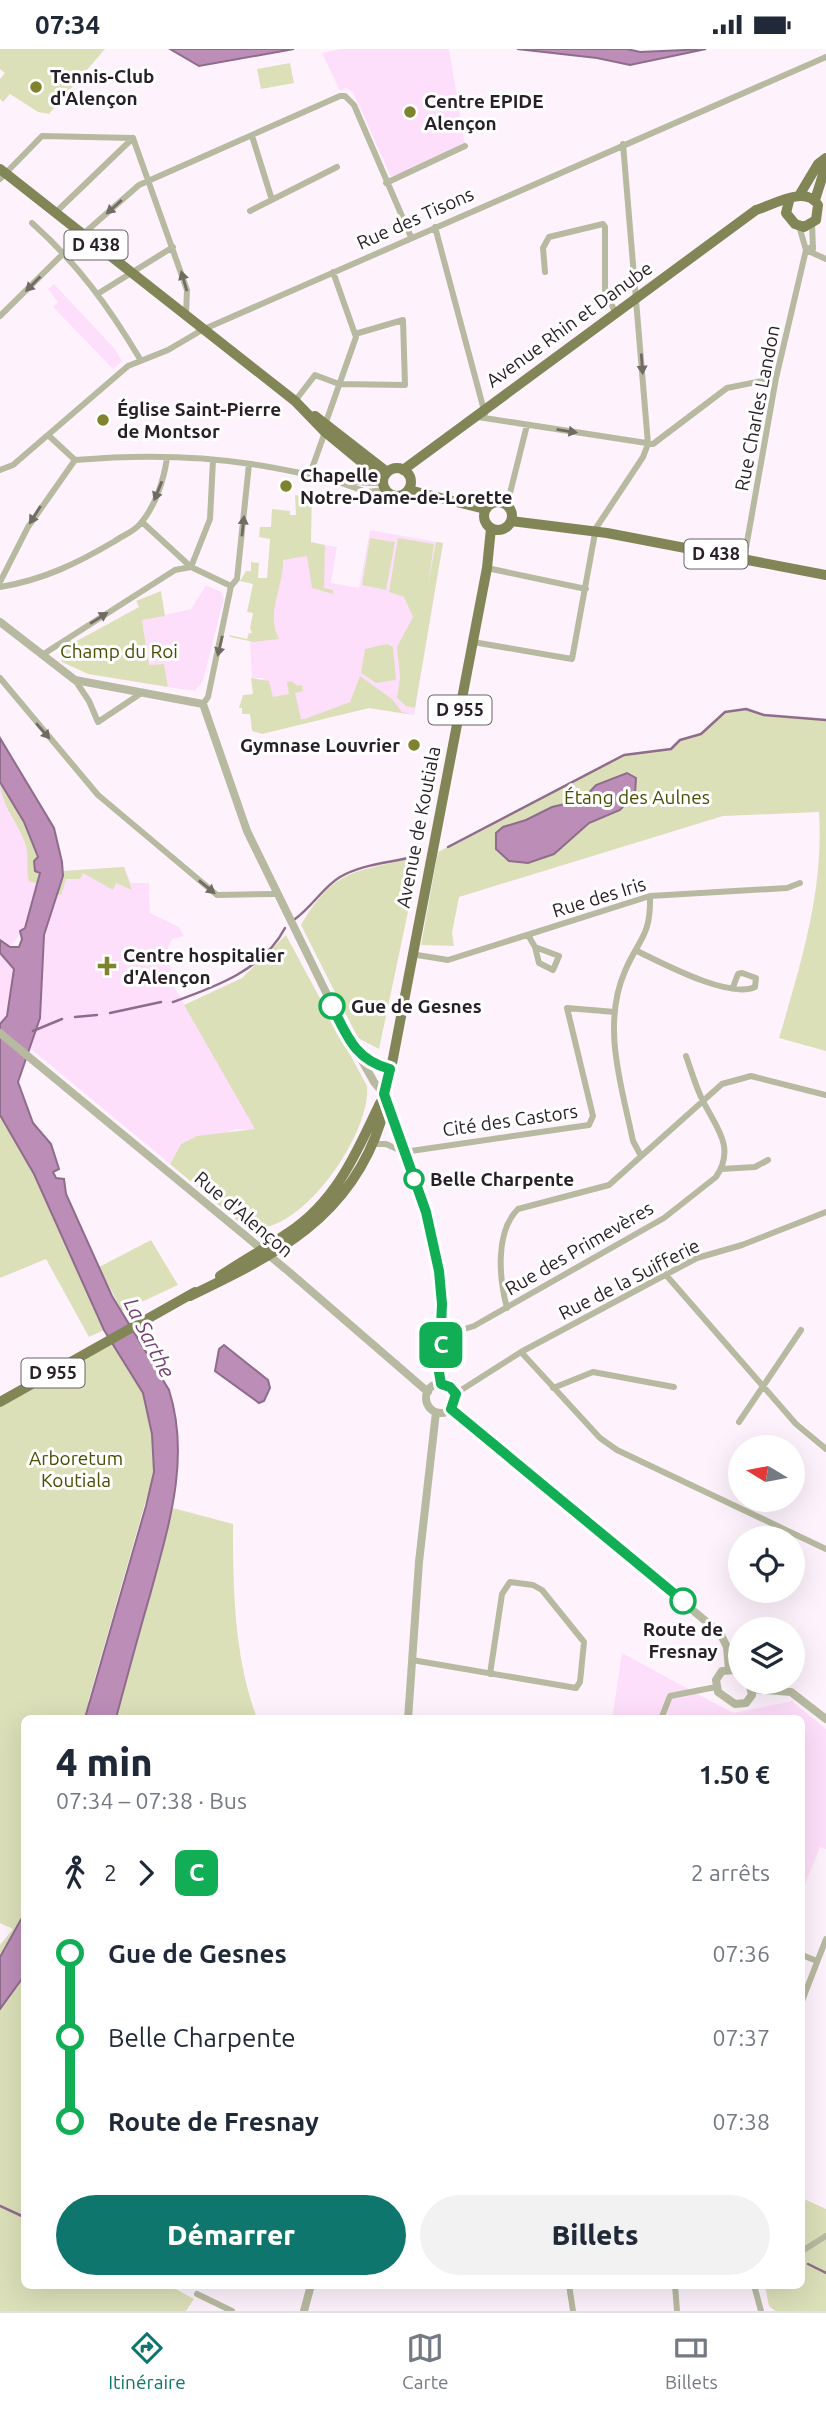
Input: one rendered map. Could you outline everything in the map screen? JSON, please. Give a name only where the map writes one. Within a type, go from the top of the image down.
[{"type":"main road","points":[[788,218],[789,201],[800,194],[818,163],[826,158]]},
{"type":"main road","points":[[757,210],[788,218],[799,226],[812,223],[818,215],[815,200],[826,165]]},
{"type":"main road","name":"D 438","points":[[2,174],[131,271],[202,330],[295,401],[385,481]]},
{"type":"main road","points":[[800,194],[815,200]]},
{"type":"main road","name":"Avenue Rhin et Danube","points":[[403,470],[482,415],[636,296],[757,210],[789,201]]},
{"type":"main road","points":[[409,490],[411,481],[403,470],[393,469],[385,481],[397,496],[409,490],[485,509],[495,502],[510,513],[496,529],[484,520],[485,509]]},
{"type":"main road","name":"D 438","points":[[510,513],[826,575]]},
{"type":"main road","name":"Avenue de Koutiala","points":[[0,1402],[295,1241],[324,1215],[348,1187],[374,1143],[496,529]]},
{"type":"main road","name":"Avenue de Koutiala","points":[[190,1296],[304,1221],[340,1182],[360,1147],[384,1094]]},
{"type":"street","name":"Rue des Tisons","points":[[0,471],[13,465],[140,359],[169,350],[202,330],[826,57]]},
{"type":"street","points":[[1,313],[82,235],[139,185],[345,96],[354,105],[411,237]]},
{"type":"street","points":[[2,174],[42,136],[133,138]]},
{"type":"street","points":[[252,136],[272,200]]},
{"type":"street","points":[[133,138],[187,290],[186,317]]},
{"type":"street","points":[[55,213],[133,138]]},
{"type":"street","points":[[473,642],[572,659],[599,531],[648,444],[623,144]]},
{"type":"street","points":[[386,183],[465,146]]},
{"type":"street","points":[[250,211],[337,166]]},
{"type":"street","points":[[32,223],[65,252],[99,293],[140,359]]},
{"type":"street","points":[[809,248],[812,223]]},
{"type":"street","points":[[545,272],[543,248],[549,237],[603,224],[605,290],[615,312]]},
{"type":"street","points":[[799,226],[809,248],[814,254],[826,259]]},
{"type":"street","points":[[435,227],[482,415],[527,425],[648,444],[663,437],[698,407],[727,388],[776,378]]},
{"type":"street","points":[[99,293],[173,247]]},
{"type":"street","name":"Rue Charles Landon","points":[[744,559],[776,378],[809,248]]},
{"type":"street","points":[[803,264],[814,254]]},
{"type":"street","points":[[310,474],[355,334],[333,272]]},
{"type":"street","points":[[295,401],[315,375],[340,384],[405,385],[403,320],[355,334]]},
{"type":"street","points":[[510,513],[527,425]]},
{"type":"street","points":[[48,435],[75,460],[122,456],[213,460],[336,480],[385,481]]},
{"type":"street","points":[[0,585],[34,581],[82,561],[142,522],[157,497],[167,458]]},
{"type":"street","points":[[0,585],[28,527],[75,460]]},
{"type":"street","points":[[191,567],[210,519],[213,460]]},
{"type":"street","points":[[203,704],[208,697],[232,586],[237,579],[249,464]]},
{"type":"street","points":[[142,522],[191,567],[232,586]]},
{"type":"street","points":[[42,655],[175,570],[191,567]]},
{"type":"street","points":[[487,568],[586,589]]},
{"type":"street","points":[[0,622],[75,680],[89,701],[98,722],[144,691]]},
{"type":"street","points":[[0,678],[98,795],[217,895],[276,894]]},
{"type":"street","points":[[75,680],[203,704]]},
{"type":"street","points":[[203,704],[241,819],[296,933],[374,1082],[384,1094],[434,1247],[442,1304],[439,1372],[441,1384]]},
{"type":"street","name":"Rue des Iris","points":[[411,954],[448,960],[650,896],[787,888],[800,883]]},
{"type":"street","points":[[640,1154],[634,1142],[615,1055],[615,1012],[625,971],[650,922],[650,896]]},
{"type":"street","points":[[528,935],[536,947]]},
{"type":"street","points":[[637,951],[697,980],[733,987]]},
{"type":"street","name":"Cité des Castors","points":[[404,1152],[589,1125],[593,1116],[567,1008],[615,1012]]},
{"type":"street","name":"Rue d'Alençon","points":[[0,1033],[270,1256],[428,1392]]},
{"type":"street","points":[[686,1056],[702,1100],[722,1132],[722,1168],[755,1167],[768,1160]]},
{"type":"street","points":[[361,1057],[374,1065],[390,1069]]},
{"type":"street","points":[[508,1307],[504,1295],[503,1231],[508,1219],[518,1209],[609,1185],[640,1154],[722,1084],[751,1076],[826,1095]]},
{"type":"street","points":[[374,1143],[386,1144],[404,1152]]},
{"type":"street","name":"Rue des Primevères","points":[[442,1336],[474,1327],[664,1218],[694,1196],[722,1168]]},
{"type":"street","name":"Rue de la Suifferie","points":[[456,1394],[522,1352],[697,1258],[743,1245],[826,1212]]},
{"type":"street","points":[[666,1275],[796,1424],[826,1449]]},
{"type":"street","points":[[739,1422],[801,1330]]},
{"type":"street","points":[[522,1352],[600,1438],[631,1459],[826,1549]]},
{"type":"street","points":[[552,1388],[593,1372],[674,1387]]},
{"type":"street","points":[[441,1384],[428,1392],[428,1406],[436,1412],[451,1409]]},
{"type":"street","points":[[441,1384],[450,1387],[456,1394],[451,1409]]},
{"type":"street","points":[[451,1409],[714,1627],[727,1647],[728,1658]]},
{"type":"street","points":[[408,1715],[419,1562],[436,1412]]},
{"type":"street","points":[[412,1660],[490,1674],[576,1688],[580,1682],[584,1642],[542,1590],[533,1585],[510,1582],[502,1594],[490,1674]]},
{"type":"street","points":[[728,1670],[718,1675],[718,1692],[735,1704],[746,1703],[748,1694]]},
{"type":"street","points":[[663,1715],[670,1696],[716,1687]]},
{"type":"street","points":[[794,1694],[826,1719]]},
{"type":"street","points":[[805,1993],[826,1939]]},
{"type":"street","points":[[805,1956],[817,1961]]},
{"type":"street","points":[[805,2249],[826,2236]]},
{"type":"street","points":[[304,2311],[310,2289]]},
{"type":"street","points":[[570,2289],[573,2311]]},
{"type":"street","points":[[675,2289],[677,2311]]},
{"type":"street","points":[[755,2289],[761,2311]]},
{"type":"street","points":[[197,2294],[232,2311]]},
{"type":"shaded area","points":[[170,49],[294,49],[199,66]]},
{"type":"shaded area","name":"Centre EPIDE Alençon","points":[[340,49],[449,49],[465,144],[391,177],[353,92],[346,88],[340,91],[322,53]]},
{"type":"shaded area","points":[[517,49],[627,49],[640,52],[706,49],[630,65],[597,58]]},
{"type":"shaded area","points":[[54,284],[115,349],[122,361],[113,369],[53,307],[58,302],[48,289]]},
{"type":"shaded area","points":[[370,530],[443,543],[414,715],[369,708],[306,722],[272,697],[262,678],[252,678],[250,643],[247,639],[254,640],[269,610],[280,554],[313,543],[337,547],[331,583],[359,588]]},
{"type":"shaded area","points":[[206,585],[221,592],[224,598],[203,681],[195,691],[168,687],[164,664],[149,666],[142,620],[191,609]]},
{"type":"shaded area","points":[[0,738],[54,828],[63,876],[44,935],[40,1018],[18,1082],[33,1123],[51,1144],[59,1169],[53,1172],[56,1178],[64,1179],[66,1194],[112,1296],[169,1390],[175,1416],[177,1468],[170,1519],[117,1715],[86,1715],[146,1506],[154,1472],[152,1434],[143,1393],[104,1330],[34,1174],[0,1115],[0,1024],[7,1016],[14,969],[0,953],[0,940],[10,947],[19,947],[22,939],[20,931],[25,928],[40,873],[35,871],[34,861],[38,857],[24,822],[0,782]]},
{"type":"shaded area","name":"Étang des Aulnes","points":[[627,773],[636,778],[635,794],[620,810],[589,823],[554,854],[528,863],[509,861],[496,849],[496,833],[503,827],[526,820],[552,807],[582,800],[596,785]]},
{"type":"shaded area","name":"Centre hospitalier d'Alençon","points":[[0,782],[24,822],[38,858],[63,876],[63,871],[124,867],[131,883],[149,883],[150,913],[179,927],[184,936],[172,939],[168,947],[173,985],[256,1130],[236,1129],[223,1134],[197,1136],[181,1144],[170,1164],[31,1049],[40,1018],[44,935],[55,902],[25,928],[10,947],[0,940]]},
{"type":"shaded area","points":[[0,953],[14,968],[7,1016],[0,1024]]},
{"type":"shaded area","points":[[224,1345],[268,1380],[270,1388],[264,1401],[259,1403],[215,1371],[219,1349]]},
{"type":"shaded area","points":[[622,1653],[733,1713],[792,1701],[826,1729],[826,1849],[820,1847],[805,1884],[805,1715],[613,1715]]},
{"type":"shaded area","points":[[21,1919],[21,1980],[0,2009],[0,1957]]},
{"type":"green space","name":"Tennis-Club d'Alençon","points":[[0,49],[105,49],[49,114],[38,112],[10,94],[3,102],[0,99],[0,79],[5,73],[0,69]]},
{"type":"green space","points":[[290,63],[294,83],[261,89],[257,69]]},
{"type":"green space","points":[[302,490],[304,494],[312,492],[311,542],[325,545],[324,588],[333,590],[333,594],[312,588],[307,556],[283,560],[274,610],[275,629],[279,639],[254,642],[230,637],[229,635],[247,639],[249,633],[252,633],[250,628],[253,613],[247,612],[253,584],[240,581],[246,571],[251,571],[251,562],[259,563],[258,578],[267,578],[270,539],[259,537],[260,527],[271,527],[272,509],[290,511],[290,515],[296,515],[295,495],[301,496]]},
{"type":"green space","points":[[370,538],[395,542],[386,590],[362,585]]},
{"type":"green space","points":[[398,538],[434,544],[428,585],[436,542],[443,543],[415,708],[406,706],[397,698],[400,677],[397,647],[413,617],[404,597],[389,592]]},
{"type":"green space","name":"Champ du Roi","points":[[161,591],[165,616],[142,620],[149,665],[164,664],[168,687],[88,674],[62,662],[59,652],[70,639],[73,643],[139,607],[136,601]]},
{"type":"green space","points":[[387,644],[393,647],[396,680],[376,683],[361,673],[365,649]]},
{"type":"green space","points":[[360,676],[392,699],[402,712],[414,715],[369,708],[262,734],[252,731],[250,714],[242,714],[242,708],[239,708],[243,695],[253,694],[251,678],[269,681],[273,697],[289,694],[287,682],[291,681],[298,686],[302,685],[303,691],[295,693],[301,719],[305,719],[350,702]]},
{"type":"green space","points":[[746,709],[764,715],[826,720],[826,1051],[779,1038],[809,927],[818,870],[819,812],[723,816],[459,897],[452,933],[454,946],[421,945],[438,852],[624,755],[671,749],[680,740],[701,734],[725,712]]},
{"type":"green space","points":[[0,782],[22,818],[33,844],[39,870],[38,884],[29,881],[26,848],[3,798]]},
{"type":"green space","points":[[420,855],[379,1049],[358,1038],[301,925],[326,891],[339,881],[365,869]]},
{"type":"green space","points":[[124,867],[132,890],[116,883],[113,890],[83,873],[80,879],[66,879],[61,895],[57,894],[63,871]]},
{"type":"green space","points":[[286,935],[367,1086],[365,1106],[358,1130],[345,1155],[309,1201],[288,1217],[267,1227],[246,1228],[170,1164],[181,1144],[197,1136],[255,1129],[184,1005],[242,978]]},
{"type":"green space","points":[[0,1115],[34,1174],[104,1330],[89,1337],[46,1259],[0,1278]]},
{"type":"green space","points":[[151,1240],[178,1285],[122,1311],[99,1267]]},
{"type":"green space","name":"Arboretum Koutiala","points":[[111,1341],[143,1393],[152,1434],[154,1472],[88,1702],[115,1715],[21,1715],[21,2289],[176,2289],[194,2299],[186,2311],[0,2311],[0,1945],[13,1929],[0,1923],[0,1405]]},
{"type":"green space","points":[[173,1508],[233,1524],[236,1622],[249,1695],[256,1715],[117,1715]]},
{"type":"green space","points":[[805,2199],[826,2209],[826,2311],[775,2311],[769,2306],[766,2289],[805,2289]]},
{"type":"waterway","points":[[448,847],[624,755],[671,749],[680,740],[701,734],[725,712],[746,709],[764,715],[826,720]]},
{"type":"waterway","points":[[295,919],[328,886],[349,872],[420,855]]},
{"type":"waterway","points":[[173,1002],[221,983],[251,966],[276,943],[285,928]]},
{"type":"waterway","points":[[110,1013],[161,1002]]},
{"type":"waterway","points":[[75,1017],[97,1015]]},
{"type":"waterway","points":[[33,1031],[62,1019]]},
{"type":"waterway","points":[[0,2206],[21,2216]]},
{"type":"waterway","points":[[808,2264],[826,2273]]},
{"type":"bus line","name":"C","points":[[332,1006],[361,1057],[374,1065],[390,1069],[384,1094],[426,1212],[439,1271],[442,1304],[439,1372],[441,1384],[446,1384],[456,1394],[451,1409],[683,1601]]},
{"type":"place","name":"Tennis-Club d'Alençon","points":[[36,87]]},
{"type":"place","name":"Centre EPIDE Alençon","points":[[410,112]]},
{"type":"place","name":"Église Saint-Pierre de Montsor","points":[[103,420]]},
{"type":"place","name":"Chapelle Notre-Dame-de-Lorette","points":[[286,486]]},
{"type":"place","name":"Gymnase Louvrier","points":[[414,745]]},
{"type":"place","name":"Centre hospitalier d'Alençon","points":[[107,966]]},
{"type":"place","name":"Gue de Gesnes","points":[[332,1006]]},
{"type":"place","name":"Belle Charpente","points":[[414,1179]]},
{"type":"place","name":"Route de Fresnay","points":[[683,1601]]},
{"type":"water label","name":"La Sarthe","points":[[149,1338]]}]
